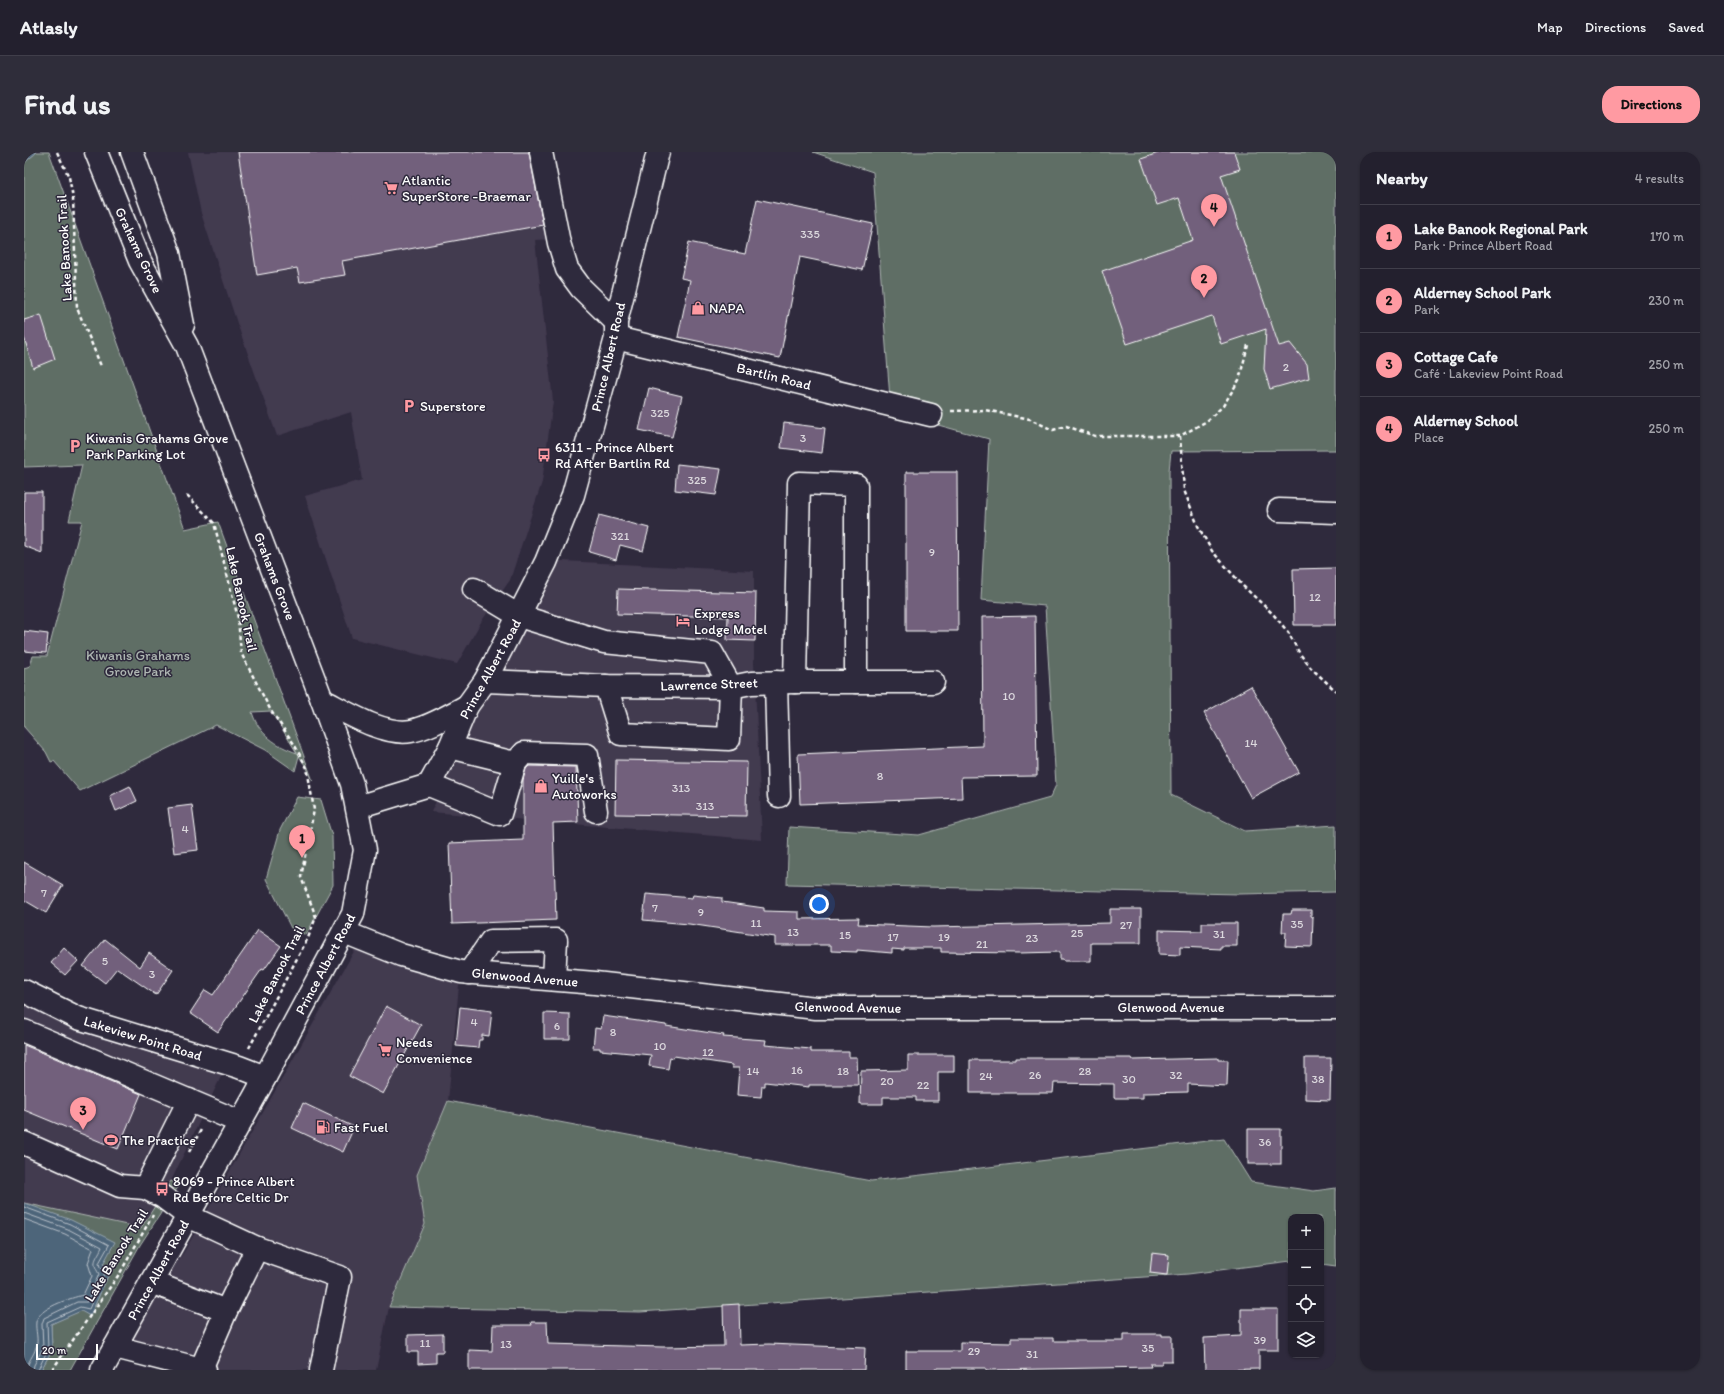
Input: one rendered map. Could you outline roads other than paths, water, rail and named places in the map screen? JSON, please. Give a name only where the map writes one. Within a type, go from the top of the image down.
[{"type":"street","name":"Grahams Grove","points":[[96,152],[140,261],[187,346],[322,700],[352,784],[357,807]]},
{"type":"street","name":"Grahams Grove","points":[[132,152],[169,253],[187,346]]},
{"type":"street","points":[[143,152],[154,212]]},
{"type":"street","points":[[542,152],[559,243],[567,270],[616,330]]},
{"type":"street","name":"Prince Albert Road","points":[[429,785],[450,747],[467,706],[485,681],[546,562],[573,495],[616,330],[658,152]]},
{"type":"street","name":"Bartlin Road","points":[[616,330],[931,414]]},
{"type":"street","points":[[779,796],[785,682],[799,483],[856,486],[856,682]]},
{"type":"street","points":[[1280,510],[1336,512]]},
{"type":"street","points":[[474,589],[519,616],[604,642],[712,653],[731,687],[729,739],[621,734],[606,686]]},
{"type":"street","name":"Lawrence Street","points":[[485,681],[606,686],[731,687],[751,683],[785,682],[933,682]]},
{"type":"street","points":[[322,700],[355,717],[388,730],[410,731],[434,723],[467,706]]},
{"type":"street","points":[[450,747],[515,763]]},
{"type":"street","points":[[357,807],[429,785],[500,814],[515,763],[524,753],[587,755],[596,811]]},
{"type":"street","name":"Prince Albert Road","points":[[102,1370],[265,1077],[353,914],[365,850],[357,807]]},
{"type":"street","name":"Glenwood Avenue","points":[[344,932],[433,965],[469,973],[595,983],[816,1008],[1336,1008]]},
{"type":"street","points":[[469,973],[490,941],[556,940],[554,979]]},
{"type":"street","name":"Lakeview Point Road","points":[[24,991],[78,1018],[239,1067],[265,1077]]},
{"type":"street","points":[[24,1031],[240,1122]]},
{"type":"street","points":[[154,1192],[189,1100]]},
{"type":"street","points":[[24,1143],[120,1186],[154,1192],[188,1216],[257,1248],[340,1276],[321,1370]]},
{"type":"street","points":[[115,1347],[203,1370],[226,1311],[257,1248]]},
{"type":"street","points":[[151,1282],[226,1311]]},
{"type":"water","points":[[24,152],[37,152],[24,163]]},
{"type":"water","points":[[24,1203],[71,1220],[115,1242],[103,1264],[111,1269],[90,1316],[81,1311],[51,1324],[52,1350],[41,1370],[24,1370]]},
{"type":"place","name":"Atlantic SuperStore -Braemar","points":[[391,188]]},
{"type":"place","name":"Alderney School","points":[[1214,227]]},
{"type":"place","name":"Alderney School Park","points":[[1204,298]]},
{"type":"place","name":"NAPA","points":[[698,308]]},
{"type":"place","name":"Superstore","points":[[409,406]]},
{"type":"place","name":"Kiwanis Grahams Grove Park Parking Lot","points":[[75,446]]},
{"type":"place","name":"6311 - Prince Albert Rd After Bartlin Rd","points":[[544,455]]},
{"type":"place","name":"Express Lodge Motel","points":[[683,621]]},
{"type":"place","name":"Yuille's Autoworks","points":[[541,786]]},
{"type":"place","name":"Lake Banook Regional Park","points":[[302,858]]},
{"type":"place","name":"Needs Convenience","points":[[385,1050]]},
{"type":"place","name":"Fast Fuel","points":[[323,1127]]},
{"type":"place","name":"Cottage Cafe","points":[[83,1130]]},
{"type":"place","name":"The Practice","points":[[111,1140]]},
{"type":"place","name":"8069 - Prince Albert Rd Before Celtic Dr","points":[[162,1189]]},
{"type":"park label","name":"Kiwanis Grahams Grove Park","points":[[138,664]]}]
